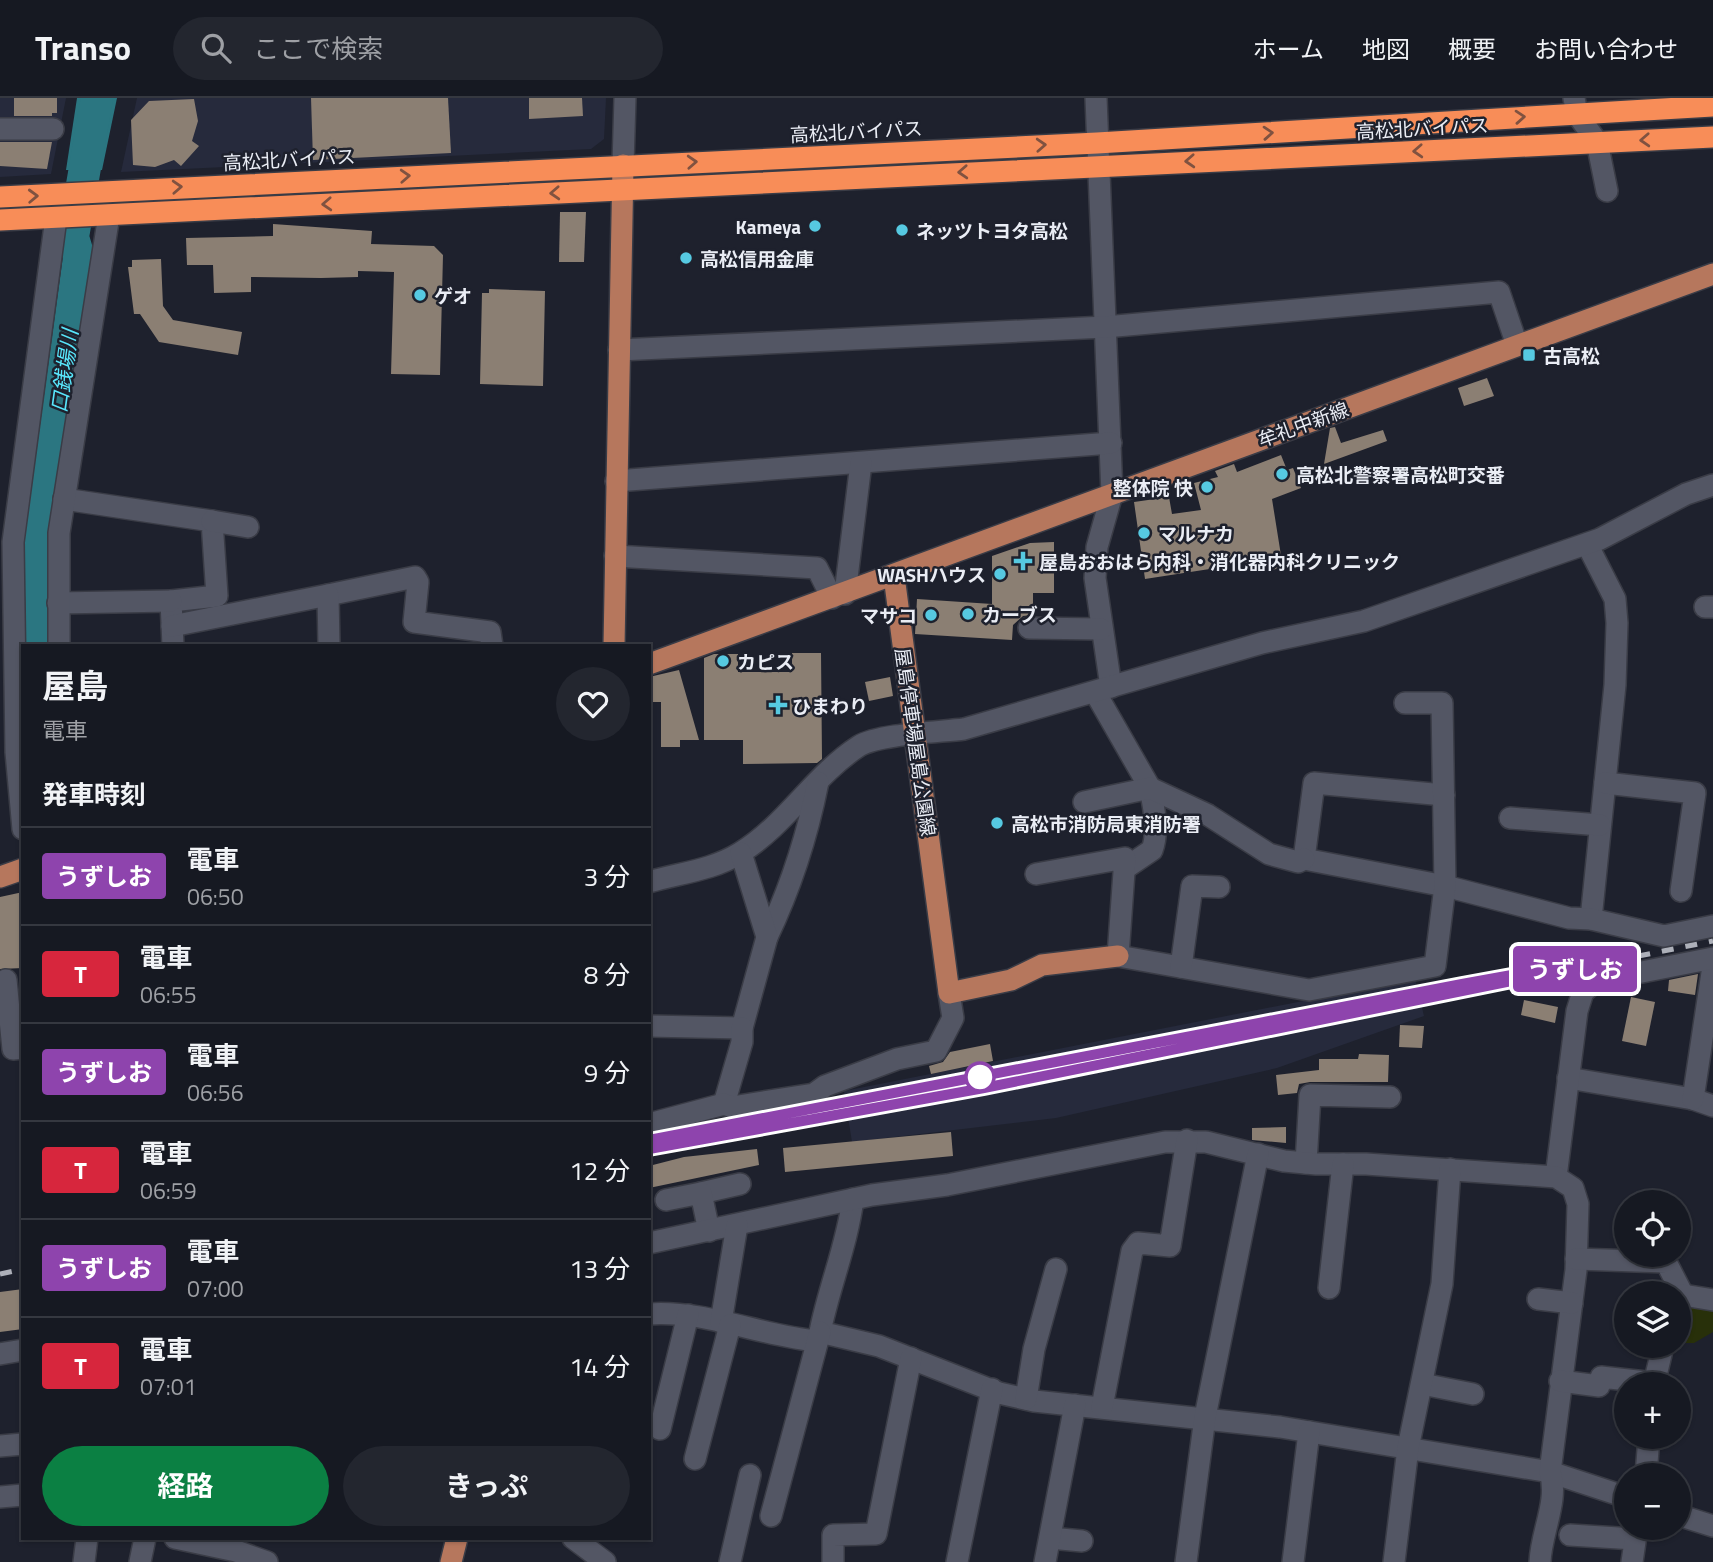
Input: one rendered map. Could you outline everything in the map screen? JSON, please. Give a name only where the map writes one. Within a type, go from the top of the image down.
[{"type":"highway","name":"高松北バイパス","points":[[0,197],[624,164],[1097,144],[1575,106],[1713,106]]},
{"type":"highway","name":"高松北バイパス","points":[[0,220],[1713,137]]},
{"type":"main road","points":[[614,644],[624,164]]},
{"type":"main road","name":"牟礼中新線","points":[[894,576],[1713,274]]},
{"type":"main road","points":[[651,663],[894,576]]},
{"type":"main road","name":"屋島停車場屋島公園線","points":[[894,576],[949,993]]},
{"type":"main road","points":[[0,877],[21,870]]},
{"type":"main road","points":[[949,993],[1011,981],[1042,965],[1118,956]]},
{"type":"main road","points":[[451,1562],[456,1540]]},
{"type":"street","points":[[624,164],[625,98]]},
{"type":"street","points":[[1096,98],[1112,494],[1097,547],[1096,578],[1103,690],[1150,788],[1155,842],[1152,850],[1124,869]]},
{"type":"street","points":[[1575,106],[1597,142],[1607,191]]},
{"type":"street","points":[[0,129],[53,129]]},
{"type":"street","points":[[59,644],[59,533],[107,215]]},
{"type":"street","points":[[21,824],[10,796],[7,664],[11,577],[9,498],[59,218]]},
{"type":"street","points":[[619,350],[1105,327],[1499,292],[1517,345]]},
{"type":"street","points":[[616,481],[1111,443]]},
{"type":"street","points":[[839,596],[861,463]]},
{"type":"street","points":[[651,882],[715,866],[741,853],[776,826],[818,782],[861,745],[916,734],[964,729],[1262,643],[1364,621],[1587,544],[1686,494],[1713,485]]},
{"type":"street","points":[[64,499],[248,527]]},
{"type":"street","points":[[212,521],[218,606]]},
{"type":"street","points":[[1587,544],[1615,599],[1615,685],[1591,919]]},
{"type":"street","points":[[615,556],[817,568],[839,596]]},
{"type":"street","points":[[58,603],[171,601],[218,606],[328,595],[415,577],[418,582],[414,622],[490,632],[492,644]]},
{"type":"street","points":[[328,595],[329,644]]},
{"type":"street","points":[[171,601],[172,636]]},
{"type":"street","points":[[172,636],[218,606]]},
{"type":"street","points":[[1029,628],[1101,629]]},
{"type":"street","points":[[1036,874],[1125,858],[1118,956],[1309,990],[1435,966],[1445,886],[1442,704],[1405,704]]},
{"type":"street","points":[[724,1104],[741,1042],[741,1028],[768,937],[789,891],[809,826],[818,782]]},
{"type":"street","points":[[1304,859],[1314,783],[1444,795]]},
{"type":"street","points":[[1605,783],[1704,796],[1681,891]]},
{"type":"street","points":[[1084,802],[1150,788],[1197,809],[1269,854],[1298,862],[1304,859],[1445,886],[1569,918],[1591,919],[1664,936],[1713,926]]},
{"type":"street","points":[[1510,818],[1600,825]]},
{"type":"street","points":[[741,853],[768,937]]},
{"type":"street","points":[[1181,967],[1192,886],[1219,887]]},
{"type":"street","points":[[1556,1177],[1577,1011],[1583,992],[1596,981],[1713,958]]},
{"type":"street","points":[[1569,1078],[1703,1103],[1713,966]]},
{"type":"street","points":[[10,980],[12,1049]]},
{"type":"street","points":[[651,1123],[724,1104],[732,1107],[814,1094],[825,1086],[897,1059],[936,1051],[953,1018],[949,993]]},
{"type":"street","points":[[651,1026],[741,1028]]},
{"type":"street","points":[[1306,1163],[1310,1095],[1390,1097]]},
{"type":"street","points":[[1102,1407],[1132,1251],[1138,1243],[1170,1246],[1187,1140]]},
{"type":"street","points":[[651,1243],[853,1199],[1187,1140],[1306,1163],[1556,1177],[1573,1188],[1578,1204],[1576,1259],[1550,1472],[1555,1487],[1540,1562]]},
{"type":"street","points":[[1186,1562],[1205,1417],[1258,1154]]},
{"type":"street","points":[[1329,1288],[1343,1164]]},
{"type":"street","points":[[1394,1562],[1408,1448],[1442,1284],[1450,1169]]},
{"type":"street","points":[[666,1200],[740,1184]]},
{"type":"street","points":[[701,1193],[709,1231]]},
{"type":"street","points":[[771,1516],[827,1299],[848,1234],[853,1199]]},
{"type":"street","points":[[695,1460],[726,1324],[737,1225]]},
{"type":"street","points":[[1576,1259],[1666,1262],[1673,1281]]},
{"type":"street","points":[[1026,1399],[1034,1349],[1056,1269]]},
{"type":"street","points":[[1538,1299],[1572,1303]]},
{"type":"street","points":[[1691,1301],[1713,1300]]},
{"type":"street","points":[[651,1314],[688,1315],[788,1338],[818,1337],[879,1346],[992,1389],[1026,1399],[1205,1417],[1309,1432],[1550,1472],[1614,1493]]},
{"type":"street","points":[[660,1429],[688,1315]]},
{"type":"street","points":[[0,1354],[21,1350]]},
{"type":"street","points":[[834,1562],[833,1535],[876,1534],[911,1358]]},
{"type":"street","points":[[1560,1381],[1600,1386],[1601,1377],[1614,1379]]},
{"type":"street","points":[[1422,1384],[1473,1394]]},
{"type":"street","points":[[957,1562],[992,1389]]},
{"type":"street","points":[[1045,1562],[1075,1405]]},
{"type":"street","points":[[1293,1562],[1309,1432]]},
{"type":"street","points":[[0,1446],[21,1444]]},
{"type":"street","points":[[730,1562],[750,1475]]},
{"type":"street","points":[[0,1497],[21,1495]]},
{"type":"street","points":[[1691,1519],[1713,1526]]},
{"type":"street","points":[[1570,1535],[1614,1534]]},
{"type":"street","points":[[1050,1538],[1082,1541]]},
{"type":"street","points":[[84,1562],[87,1540]]},
{"type":"street","points":[[140,1562],[145,1540]]},
{"type":"street","points":[[576,1540],[605,1562]]},
{"type":"street","points":[[1632,1562],[1635,1540]]},
{"type":"street","points":[[206,1541],[267,1562]]},
{"type":"shaded area","points":[[0,98],[66,98],[51,174],[0,177]]},
{"type":"shaded area","points":[[137,98],[606,98],[604,139],[591,149],[121,172]]},
{"type":"shaded area","points":[[1415,979],[1424,1016],[1277,1068],[1056,1118],[852,1142],[844,1091]]},
{"type":"green space","points":[[1691,1305],[1713,1309],[1713,1332],[1691,1343]]},
{"type":"water","points":[[77,98],[117,98],[102,170],[66,170]]},
{"type":"building","points":[[14,98],[57,98],[57,113],[52,113],[52,116],[14,116]]},
{"type":"building","points":[[311,98],[448,98],[451,153],[313,160]]},
{"type":"building","points":[[529,98],[582,98],[583,116],[529,119]]},
{"type":"building","points":[[194,99],[198,121],[192,141],[199,146],[181,166],[174,160],[155,167],[133,165],[131,120],[149,101]]},
{"type":"building","points":[[0,142],[52,142],[47,169],[0,166]]},
{"type":"building","points":[[560,212],[586,212],[584,262],[559,262]]},
{"type":"building","points":[[273,224],[372,231],[371,244],[434,246],[443,255],[440,375],[391,374],[394,272],[358,271],[358,277],[251,277],[251,292],[214,293],[213,265],[187,265],[186,238],[273,236]]},
{"type":"building","points":[[161,259],[163,306],[173,320],[242,332],[238,355],[159,342],[140,314],[134,314],[128,267],[132,267],[132,260]]},
{"type":"building","points":[[489,289],[545,291],[543,386],[480,384],[482,293],[489,293]]},
{"type":"building","points":[[1487,378],[1494,396],[1464,406],[1458,388]]},
{"type":"building","points":[[1335,427],[1341,443],[1383,430],[1387,441],[1324,464],[1330,428]]},
{"type":"building","points":[[1281,455],[1287,470],[1293,468],[1301,488],[1272,499],[1283,568],[1256,572],[1255,562],[1145,579],[1134,502],[1169,497],[1172,514],[1201,510],[1194,483],[1218,477],[1215,471],[1234,464],[1237,472]]},
{"type":"building","points":[[1054,542],[1054,593],[1033,593],[1033,615],[1023,616],[1013,625],[1012,640],[915,634],[917,599],[992,604],[992,556],[1030,543]]},
{"type":"building","points":[[792,653],[821,653],[822,759],[817,763],[743,764],[743,740],[704,740],[704,658],[714,654],[738,654],[738,672],[792,672]]},
{"type":"building","points":[[679,670],[699,740],[680,740],[680,747],[661,747],[661,702],[651,702],[651,677]]},
{"type":"building","points":[[890,677],[893,696],[869,701],[865,682]]},
{"type":"building","points":[[21,892],[21,968],[0,969],[0,897]]},
{"type":"building","points":[[1698,974],[1695,995],[1668,991],[1669,980]]},
{"type":"building","points":[[1631,997],[1655,1002],[1646,1046],[1622,1041]]},
{"type":"building","points":[[1524,1000],[1558,1007],[1555,1023],[1521,1015]]},
{"type":"building","points":[[1400,1025],[1424,1026],[1422,1048],[1399,1047]]},
{"type":"building","points":[[990,1044],[993,1061],[931,1074],[929,1066],[943,1062],[950,1052]]},
{"type":"building","points":[[1359,1054],[1389,1055],[1388,1082],[1310,1082],[1299,1084],[1297,1093],[1278,1095],[1276,1075],[1319,1070],[1319,1059],[1358,1059]]},
{"type":"building","points":[[1286,1127],[1286,1143],[1252,1140],[1252,1128]]},
{"type":"building","points":[[951,1132],[953,1156],[785,1172],[783,1148]]},
{"type":"building","points":[[757,1149],[759,1165],[651,1188],[651,1165],[684,1157]]},
{"type":"building","points":[[21,1289],[21,1329],[0,1332],[0,1292]]},
{"type":"waterway","name":"口銭場川","points":[[42,644],[40,544],[79,257],[73,237],[97,98]]},
{"type":"railway","points":[[651,1149],[984,1088],[1713,941]]},
{"type":"railway","points":[[826,1107],[1328,1010]]},
{"type":"railway","points":[[0,1274],[21,1269]]},
{"type":"train","name":"うずしお","points":[[651,1140],[1462,984],[1545,969],[1576,968],[1311,1024],[984,1088],[651,1149]]},
{"type":"place","name":"Kameya","points":[[815,226]]},
{"type":"place","name":"ネッツトヨタ高松","points":[[902,230]]},
{"type":"place","name":"高松信用金庫","points":[[686,258]]},
{"type":"place","name":"ゲオ","points":[[420,295]]},
{"type":"place","name":"古高松","points":[[1529,355]]},
{"type":"place","name":"高松北警察署高松町交番","points":[[1282,474]]},
{"type":"place","name":"整体院 快","points":[[1207,487]]},
{"type":"place","name":"マルナカ","points":[[1144,533]]},
{"type":"place","name":"屋島おおはら内科・消化器内科クリニック","points":[[1023,561]]},
{"type":"place","name":"WASHハウス","points":[[1000,574]]},
{"type":"place","name":"カーブス","points":[[968,614]]},
{"type":"place","name":"マサコ","points":[[931,615]]},
{"type":"place","name":"カピス","points":[[723,661]]},
{"type":"place","name":"ひまわり","points":[[778,705]]},
{"type":"place","name":"高松市消防局東消防署","points":[[997,823]]}]
